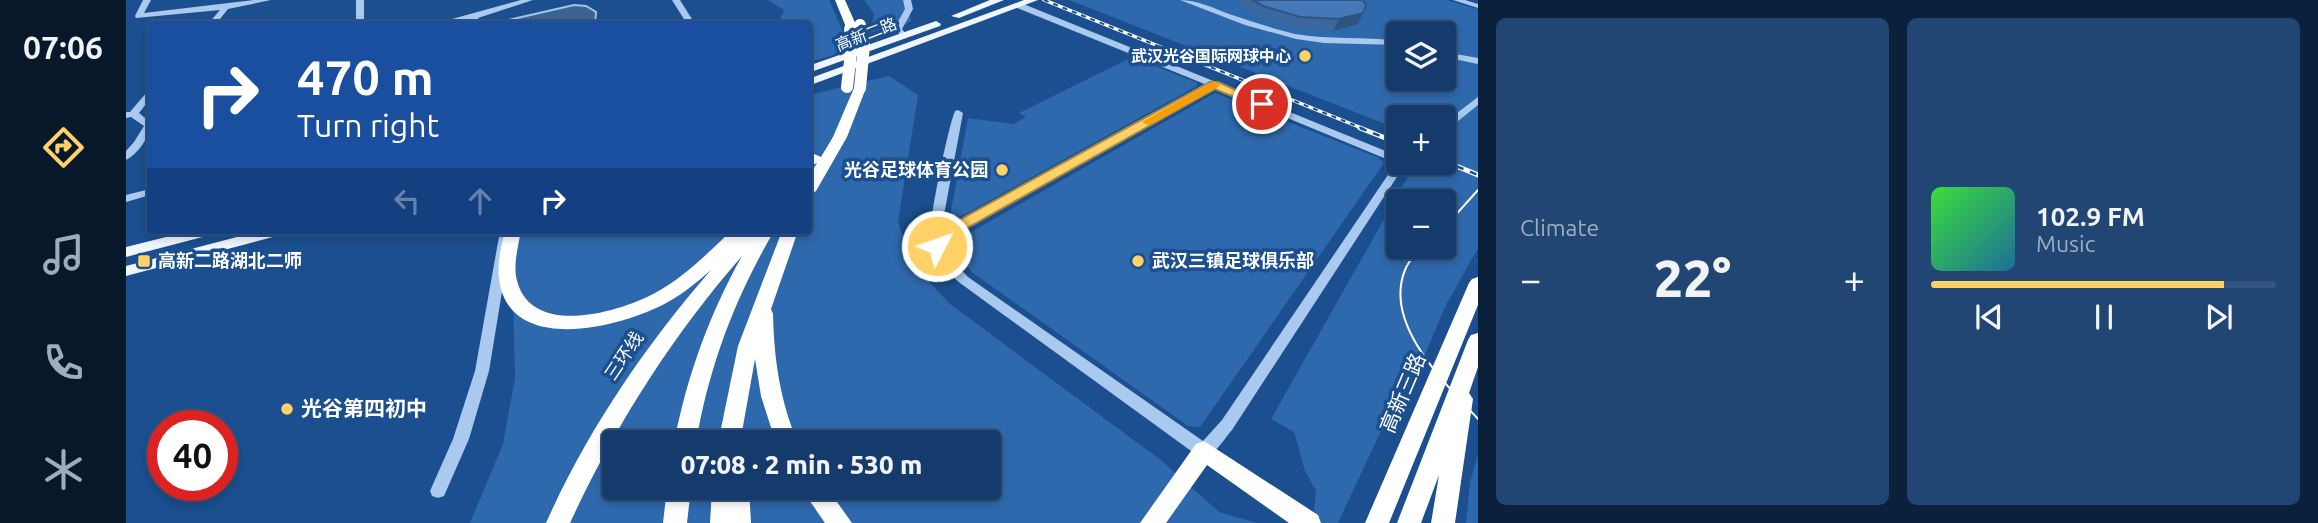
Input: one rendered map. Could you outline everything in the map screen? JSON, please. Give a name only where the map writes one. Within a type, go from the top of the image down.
[{"type":"highway","points":[[812,184],[840,137],[864,45],[840,0]]},
{"type":"highway","points":[[850,0],[855,25]]},
{"type":"highway","points":[[812,160],[853,87]]},
{"type":"highway","points":[[512,235],[507,267],[512,296],[529,312],[542,318],[573,323],[607,319],[663,296],[699,269],[753,236]]},
{"type":"highway","points":[[731,430],[748,346],[788,235]]},
{"type":"highway","points":[[688,430],[700,373],[753,236]]},
{"type":"highway","name":"三环线","points":[[558,523],[594,452],[657,349],[718,271],[753,236]]},
{"type":"highway","name":"高新三路","points":[[1377,523],[1399,465],[1478,283]]},
{"type":"highway","points":[[767,290],[765,369],[770,396],[782,430]]},
{"type":"highway","points":[[1409,523],[1478,340]]},
{"type":"highway","points":[[1443,523],[1466,368]]},
{"type":"highway","points":[[738,430],[740,379]]},
{"type":"highway","points":[[1152,523],[1205,451],[1308,523]]},
{"type":"highway","points":[[1365,523],[1399,465]]},
{"type":"highway","points":[[676,523],[678,500]]},
{"type":"highway","points":[[722,523],[723,500]]},
{"type":"highway","points":[[738,500],[739,523]]},
{"type":"highway","points":[[823,500],[839,520]]},
{"type":"main road","name":"高新二路","points":[[812,70],[999,0]]},
{"type":"main road","name":"高新二路","points":[[812,85],[866,68],[931,38],[1033,0]]},
{"type":"main road","name":"高新二路","points":[[812,71],[871,52],[936,24]]},
{"type":"main road","points":[[126,252],[193,235]]},
{"type":"main road","points":[[126,271],[264,235]]},
{"type":"street","points":[[139,16],[147,0]]},
{"type":"street","points":[[126,18],[267,0]]},
{"type":"street","points":[[360,0],[360,21]]},
{"type":"street","points":[[475,21],[529,0]]},
{"type":"street","points":[[676,0],[689,21]]},
{"type":"street","points":[[903,35],[898,29],[909,9],[906,0]]},
{"type":"street","points":[[1184,0],[1301,38],[1334,41],[1370,39],[1386,42]]},
{"type":"street","points":[[1457,0],[1478,2]]},
{"type":"street","points":[[1464,0],[1478,2]]},
{"type":"street","points":[[1472,0],[1478,2]]},
{"type":"street","points":[[1018,5],[1386,155]]},
{"type":"street","points":[[214,21],[226,7]]},
{"type":"street","points":[[1456,57],[1478,61]]},
{"type":"street","points":[[936,239],[1214,85]]},
{"type":"street","points":[[147,97],[129,114],[147,124]]},
{"type":"street","points":[[1456,118],[1478,100]]},
{"type":"street","points":[[958,113],[938,214],[936,239],[948,265],[964,280],[1205,451],[1227,425],[1391,175]]},
{"type":"street","points":[[126,157],[147,128]]},
{"type":"street","points":[[126,199],[147,193]]},
{"type":"street","points":[[938,214],[948,220],[965,223]]},
{"type":"street","points":[[438,491],[461,439],[482,372],[505,235]]},
{"type":"shaded area","points":[[767,0],[829,0],[846,39],[834,55],[812,61],[812,21],[779,21],[784,10]]},
{"type":"shaded area","points":[[864,0],[908,0],[911,21],[889,34],[869,40],[874,13]]},
{"type":"shaded area","points":[[1069,0],[1446,0],[1478,9],[1478,248],[1446,305],[1420,366],[1395,401],[1338,523],[1313,523],[1316,491],[1305,471],[1294,432],[1271,419],[1386,216],[1386,259],[1456,259],[1456,189],[1401,189],[1409,175],[1456,175],[1456,105],[1386,105],[1386,124]]},
{"type":"shaded area","points":[[574,5],[586,6],[596,12],[595,21],[504,21]]},
{"type":"shaded area","name":"光谷足球体育公园","points":[[1132,57],[1197,83],[1197,86],[960,217],[950,216],[968,118],[1013,124],[1026,117],[1019,113]]},
{"type":"shaded area","points":[[889,76],[918,95],[898,222],[913,265],[950,304],[1162,461],[1219,512],[1257,523],[470,523],[503,444],[515,378],[512,267],[521,235],[812,235],[812,94]]},
{"type":"shaded area","name":"武汉三镇足球俱乐部","points":[[1215,93],[1379,158],[1384,163],[1200,427],[1188,426],[973,273],[957,257],[952,243]]},
{"type":"shaded area","points":[[1478,455],[1478,523],[1466,523],[1470,482]]},
{"type":"building","points":[[1253,0],[1363,0],[1366,5],[1363,13],[1339,19],[1300,17],[1263,6]]},
{"type":"tram line","points":[[1456,215],[1478,190]]},
{"type":"tram line","points":[[1411,259],[1405,270],[1400,290],[1402,311],[1410,331],[1435,370],[1478,419]]},
{"type":"railway","points":[[1044,0],[1364,129]]},
{"type":"railway","points":[[1360,128],[1386,138]]},
{"type":"railway","points":[[1456,166],[1478,175]]},
{"type":"slow traffic","points":[[1148,122],[1214,85]]},
{"type":"place","name":"武汉光谷国际网球中心","points":[[1305,56]]},
{"type":"place","name":"光谷足球体育公园","points":[[1002,170]]},
{"type":"place","name":"高新二路湖北二师","points":[[144,261]]},
{"type":"place","name":"武汉三镇足球俱乐部","points":[[1138,261]]},
{"type":"place","name":"光谷第四初中","points":[[287,409]]},
{"type":"route","points":[[937,246],[936,239],[1214,85],[1262,104]]}]
